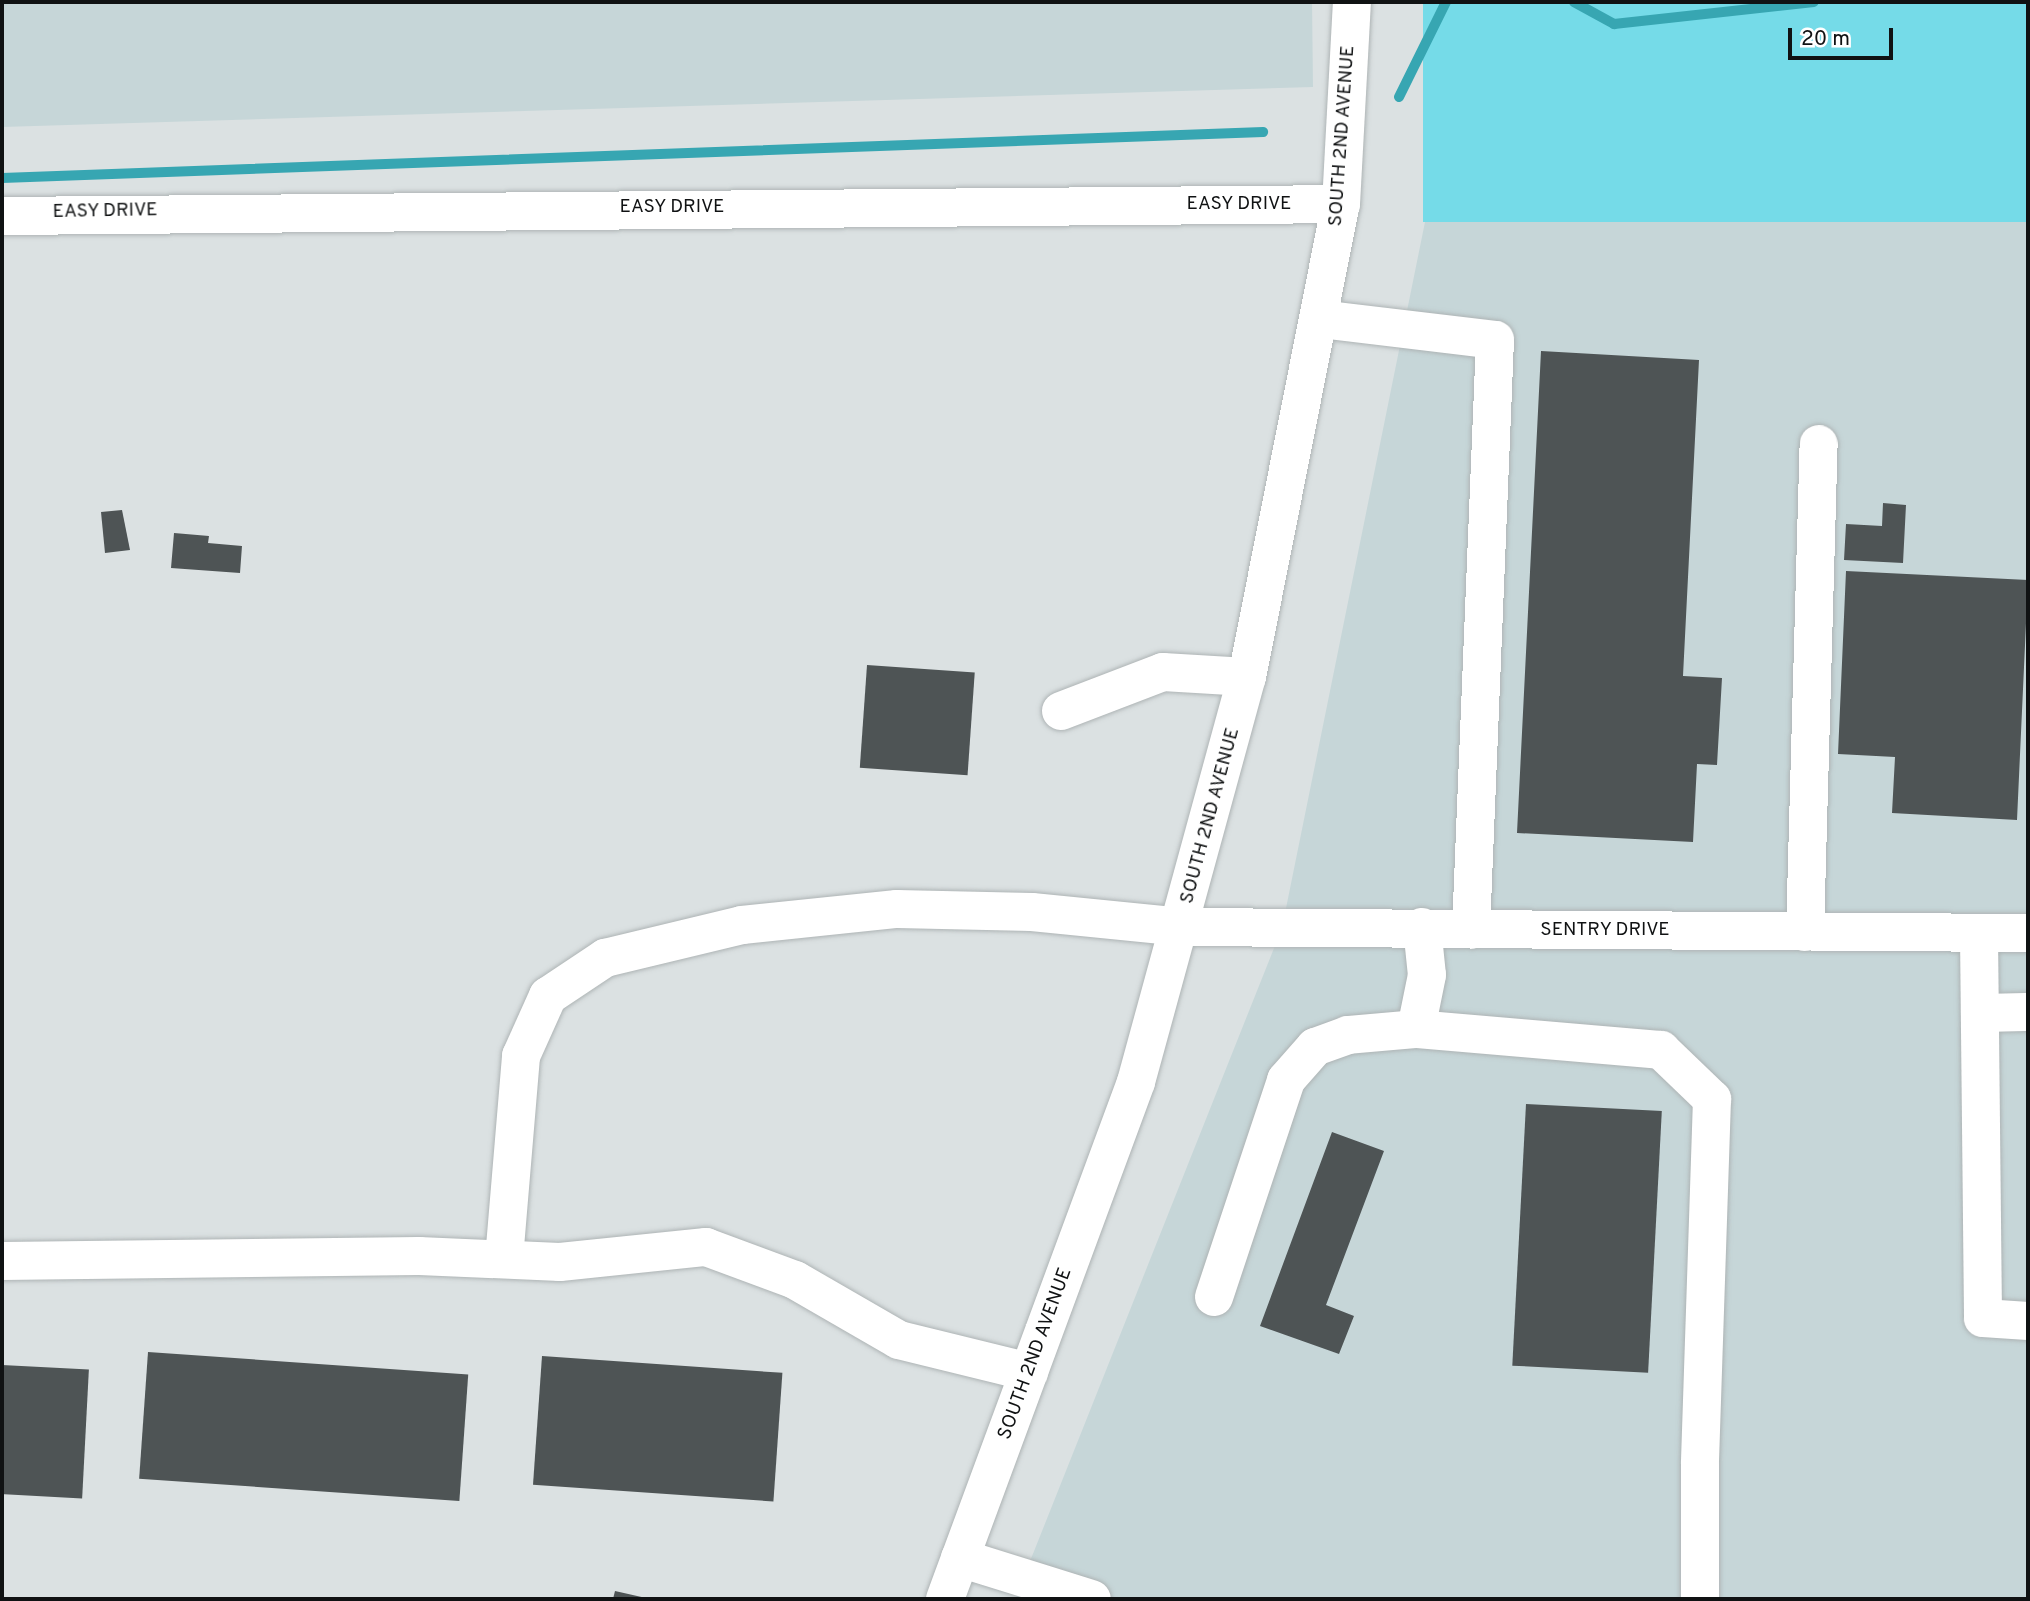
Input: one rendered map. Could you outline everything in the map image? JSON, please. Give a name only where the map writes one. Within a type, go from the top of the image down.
[{"type":"street","name":"SOUTH 2ND AVENUE","points":[[945,1599],[1136,1082],[1182,928],[1247,677],[1342,204],[1352,2]]},
{"type":"street","name":"EASY DRIVE","points":[[2,216],[1342,204]]},
{"type":"street","points":[[1320,319],[1495,340],[1471,930]]},
{"type":"street","points":[[1805,932],[1819,444]]},
{"type":"street","points":[[1061,711],[1163,672],[1247,677]]},
{"type":"street","name":"SENTRY DRIVE","points":[[504,1259],[521,1056],[548,996],[605,958],[742,925],[897,909],[1032,912],[1182,928],[1422,927],[1471,930],[2028,933]]},
{"type":"street","points":[[1416,1029],[1427,975],[1422,927]]},
{"type":"street","points":[[1979,934],[1983,1318],[2028,1321]]},
{"type":"street","points":[[1980,1013],[2028,1012]]},
{"type":"street","points":[[1214,1297],[1286,1080],[1315,1047],[1348,1035],[1416,1029],[1661,1050],[1712,1099],[1700,1464],[1700,1599]]},
{"type":"street","points":[[2,1261],[504,1259],[560,1262],[706,1247],[795,1280],[899,1340],[1029,1372]]},
{"type":"street","points":[[960,1558],[1081,1596]]},
{"type":"shaded area","points":[[2,2],[1312,2],[1313,87],[2,127]]},
{"type":"shaded area","points":[[1423,2],[2028,2],[2028,222],[1423,222]]},
{"type":"shaded area","points":[[2028,211],[2028,1599],[1015,1599],[1282,928],[1425,222]]},
{"type":"building","points":[[1541,351],[1699,360],[1683,676],[1722,678],[1717,765],[1697,764],[1693,842],[1517,833]]},
{"type":"building","points":[[1883,503],[1906,505],[1903,563],[1844,560],[1846,524],[1882,526]]},
{"type":"building","points":[[122,510],[130,550],[105,553],[101,512]]},
{"type":"building","points":[[174,533],[209,536],[208,543],[242,546],[240,573],[171,568]]},
{"type":"building","points":[[1846,571],[2028,580],[2017,820],[1892,813],[1895,757],[1838,754]]},
{"type":"building","points":[[867,665],[975,673],[968,775],[860,768]]},
{"type":"building","points":[[1526,1104],[1662,1111],[1648,1373],[1512,1366]]},
{"type":"building","points":[[1332,1132],[1384,1151],[1326,1305],[1354,1316],[1339,1354],[1260,1326]]},
{"type":"building","points":[[148,1352],[468,1374],[459,1501],[139,1479]]},
{"type":"building","points":[[542,1356],[782,1373],[773,1501],[533,1485]]},
{"type":"building","points":[[2,1365],[89,1370],[82,1498],[2,1494]]},
{"type":"building","points":[[615,1591],[646,1598],[646,1599],[613,1599]]},
{"type":"waterway","points":[[1399,97],[1446,2]]},
{"type":"waterway","points":[[1574,2],[1614,24],[1814,2]]},
{"type":"waterway","points":[[2,178],[1263,132]]}]
